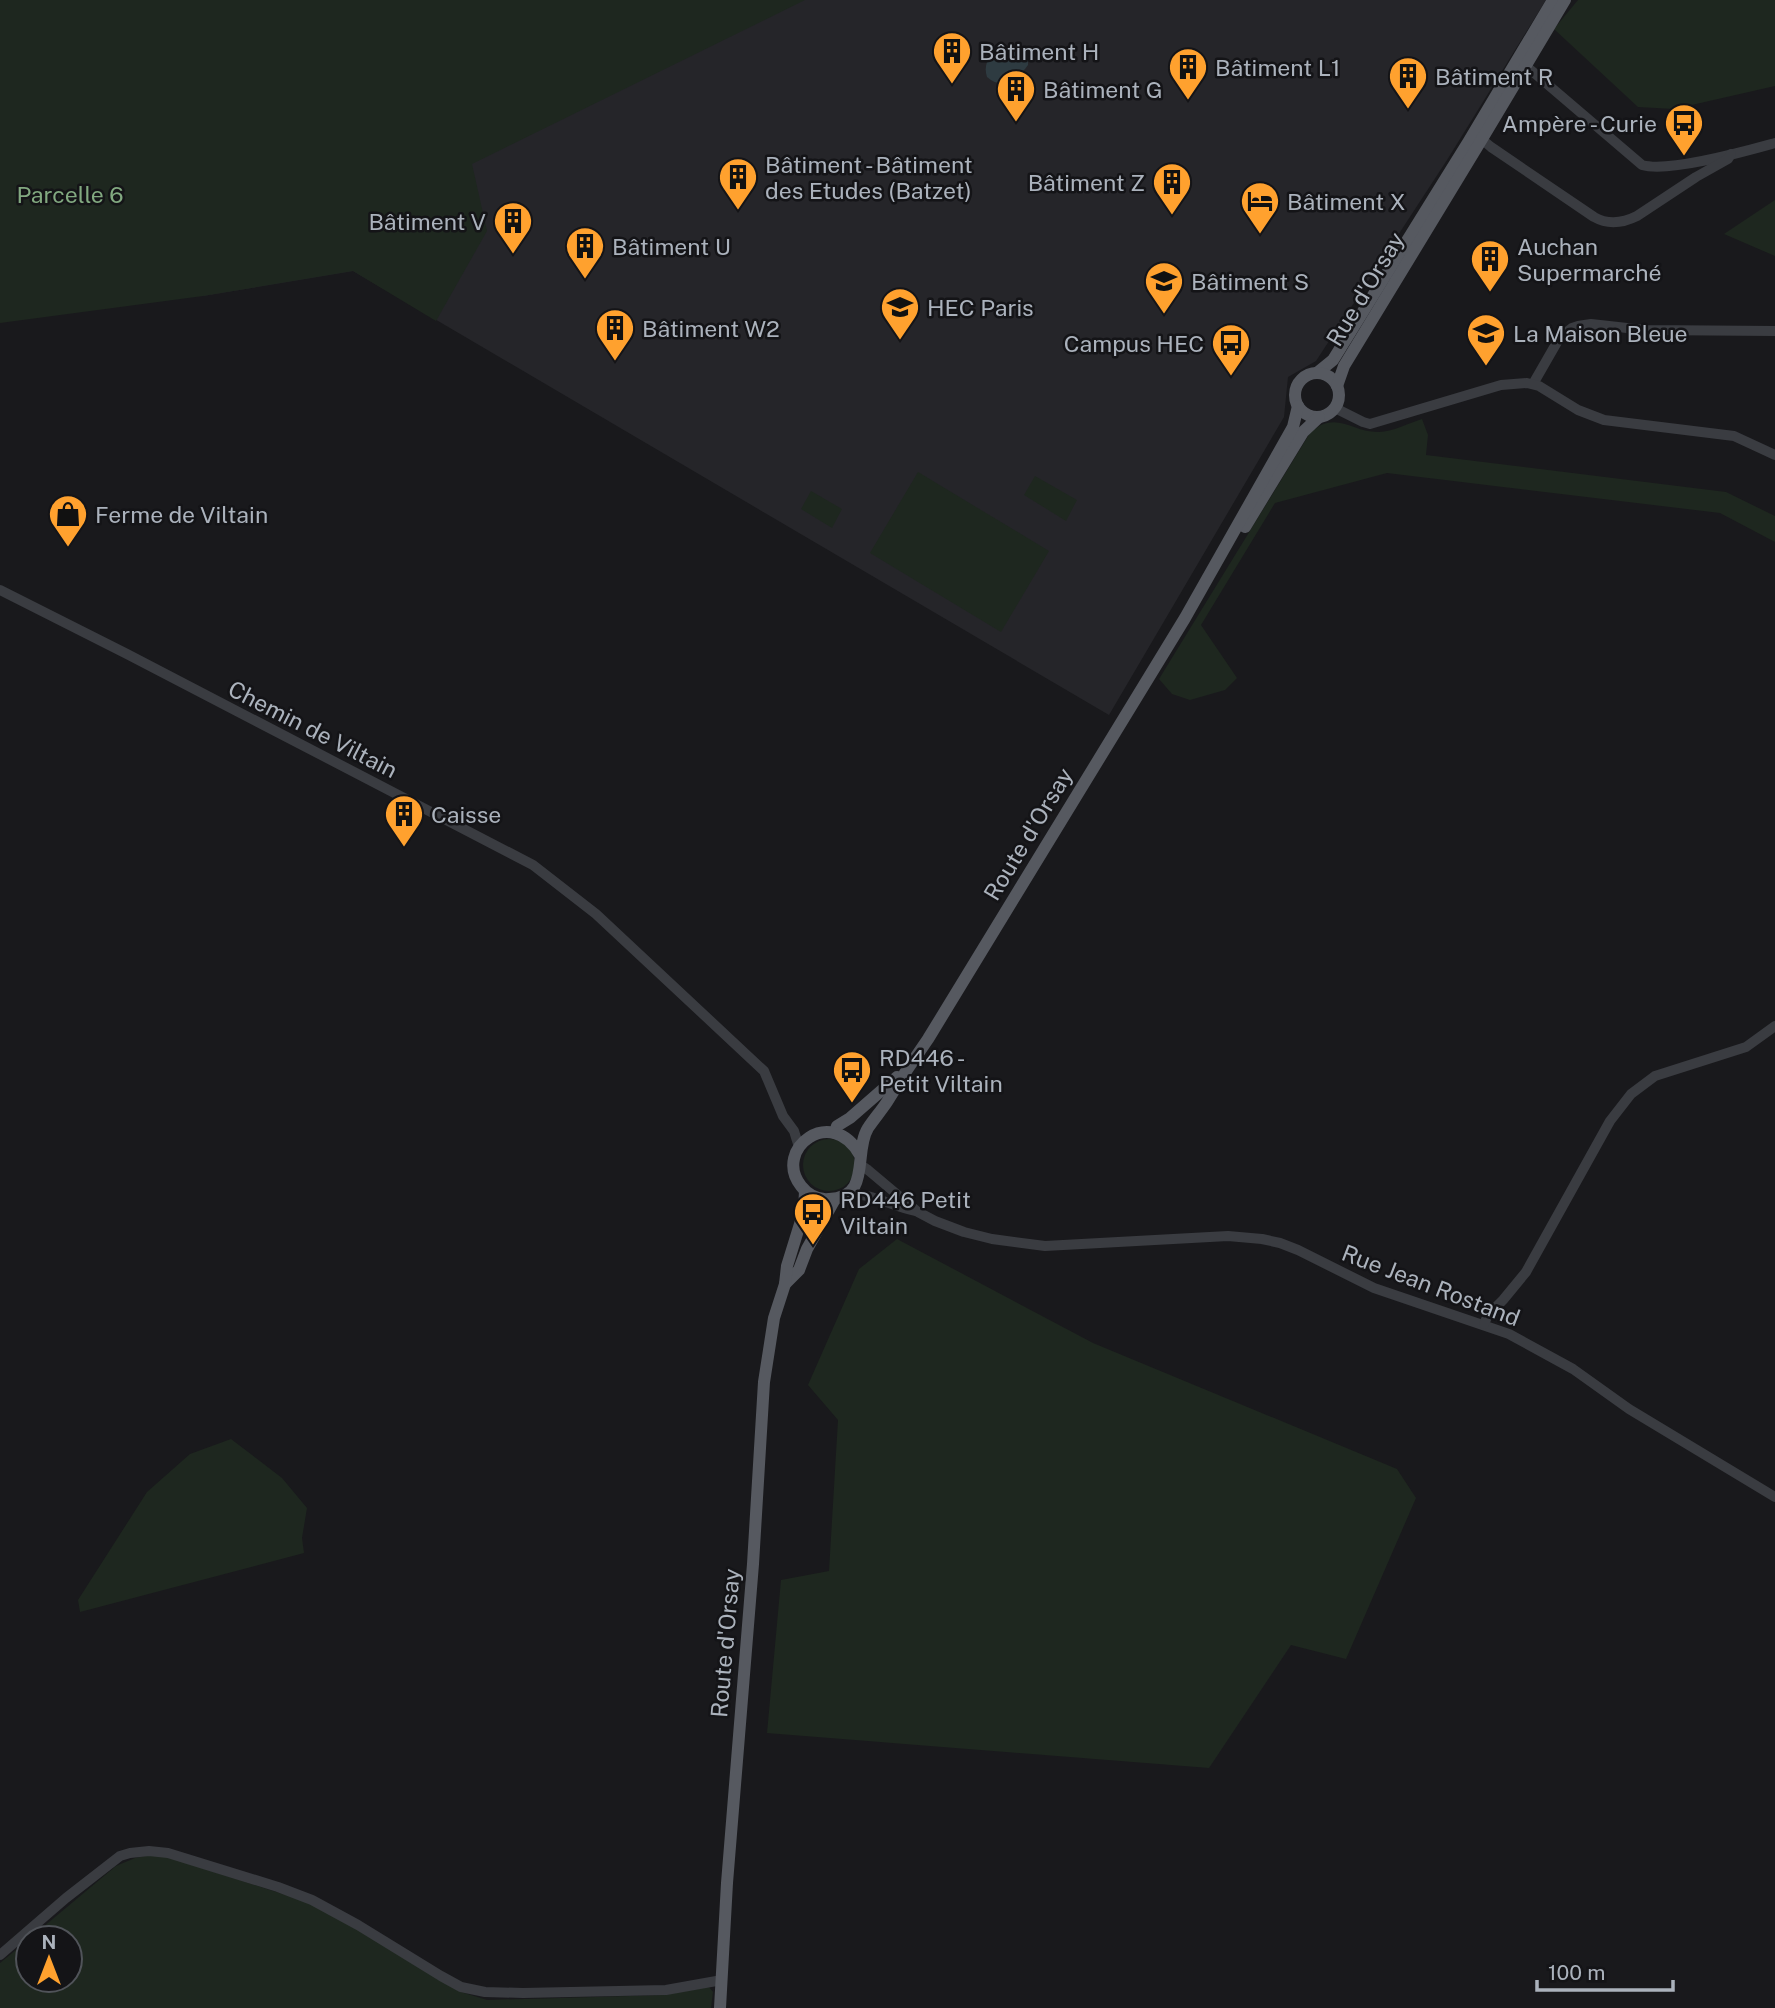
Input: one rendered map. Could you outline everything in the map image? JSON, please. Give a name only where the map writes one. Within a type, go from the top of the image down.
[{"type":"main road","name":"Rue d'Orsay","points":[[1337,386],[1344,366],[1478,136],[1511,69],[1553,0]]},
{"type":"main road","name":"Rue d'Orsay","points":[[1317,373],[1333,360],[1526,66],[1564,0]]},
{"type":"main road","points":[[1310,374],[1329,377],[1337,386],[1338,401],[1331,413],[1319,417],[1306,415],[1298,406],[1295,393],[1300,382],[1310,374]]},
{"type":"main road","name":"Route d'Orsay","points":[[1185,618],[1293,427],[1298,406]]},
{"type":"main road","name":"Route d'Orsay","points":[[861,1161],[866,1130],[928,1039],[1185,618],[1303,432],[1319,417]]},
{"type":"main road","name":"Route d'Orsay","points":[[835,1133],[837,1126],[905,1070]]},
{"type":"main road","points":[[823,1132],[835,1133],[854,1145],[861,1161],[860,1177],[854,1187],[840,1197],[824,1200],[805,1191],[799,1184],[793,1166],[799,1147],[812,1136],[823,1132]]},
{"type":"main road","name":"Route d'Orsay","points":[[720,2008],[764,1382],[774,1318],[804,1211],[805,1191]]},
{"type":"main road","name":"Route d'Orsay","points":[[785,1284],[799,1270],[807,1249],[840,1197]]},
{"type":"street","points":[[1511,69],[1526,66],[1642,165],[1658,168],[1775,143]]},
{"type":"street","points":[[1478,136],[1594,217],[1611,223],[1628,221],[1637,216],[1728,159],[1731,154]]},
{"type":"street","points":[[1533,384],[1560,337],[1578,326],[1591,324],[1645,330],[1775,331]]},
{"type":"street","points":[[1335,408],[1370,424],[1501,385],[1533,384],[1578,410],[1604,419],[1734,436],[1775,455]]},
{"type":"street","name":"Chemin de Viltain","points":[[0,590],[533,865],[596,914],[764,1071],[783,1116],[794,1131],[799,1147]]},
{"type":"street","points":[[1484,1324],[1488,1315],[1526,1272],[1610,1121],[1631,1094],[1655,1076],[1746,1047],[1775,1026]]},
{"type":"street","points":[[794,1131],[812,1136]]},
{"type":"street","name":"Rue Jean Rostand","points":[[861,1161],[918,1212],[964,1233],[992,1239],[1039,1246],[1228,1236],[1262,1239],[1298,1250],[1374,1288],[1419,1305],[1484,1324],[1518,1339],[1573,1369],[1629,1409],[1775,1497]]},
{"type":"street","name":"Rue Jean Rostand","points":[[840,1197],[872,1196],[898,1208],[918,1212]]},
{"type":"street","points":[[0,1955],[65,1898],[120,1856],[149,1851],[168,1853],[267,1883],[312,1900],[461,1987],[485,1992],[547,1993],[666,1990],[722,1980]]},
{"type":"shaded area","name":"HEC Paris","points":[[24,0],[1546,0],[1447,160],[1316,361],[1288,377],[1284,417],[1109,715],[353,271],[203,296],[0,30]]},
{"type":"shaded area","points":[[1007,46],[1019,49],[1028,65],[1014,79],[999,83],[987,77],[986,66],[997,50]]},
{"type":"green space","name":"Parcelle 6","points":[[0,0],[805,0],[472,164],[487,231],[436,321],[353,271],[203,296],[0,323]]},
{"type":"green space","points":[[1578,0],[1775,0],[1775,86],[1674,109],[1638,107],[1554,29]]},
{"type":"green space","points":[[1775,200],[1775,256],[1724,234]]},
{"type":"green space","points":[[1422,419],[1428,435],[1426,455],[1726,492],[1775,516],[1775,542],[1720,513],[1387,473],[1275,503],[1201,625],[1237,678],[1225,690],[1190,700],[1172,694],[1159,679],[1310,433],[1319,426],[1336,422],[1384,432]]},
{"type":"green space","points":[[918,472],[1049,551],[1001,632],[870,553]]},
{"type":"green space","points":[[1035,476],[1077,500],[1066,521],[1024,495]]},
{"type":"green space","points":[[811,491],[842,509],[832,528],[801,509]]},
{"type":"green space","points":[[829,1139],[848,1146],[855,1165],[848,1184],[829,1191],[810,1184],[803,1165],[810,1146]]},
{"type":"green space","points":[[897,1239],[1093,1343],[1397,1469],[1416,1498],[1346,1659],[1291,1645],[1209,1768],[767,1733],[781,1580],[829,1571],[838,1420],[808,1385],[859,1269]]},
{"type":"green space","points":[[231,1439],[282,1478],[307,1508],[302,1538],[304,1553],[80,1612],[78,1600],[147,1492],[190,1454]]},
{"type":"green space","points":[[150,1855],[168,1857],[323,1907],[461,1992],[487,2000],[664,1995],[709,1987],[713,1992],[711,2008],[0,2008],[0,1963],[14,1952],[14,1994],[84,1994],[84,1924],[47,1924],[116,1866]]},
{"type":"place","name":"Bâtiment H","points":[[952,85]]},
{"type":"place","name":"Bâtiment L1","points":[[1188,101]]},
{"type":"place","name":"Bâtiment R","points":[[1408,110]]},
{"type":"place","name":"Bâtiment G","points":[[1016,123]]},
{"type":"place","name":"Ampère - Curie","points":[[1684,157]]},
{"type":"place","name":"Bâtiment - Bâtiment des Etudes (Batzet)","points":[[738,211]]},
{"type":"place","name":"Bâtiment Z","points":[[1172,216]]},
{"type":"place","name":"Bâtiment X","points":[[1260,235]]},
{"type":"place","name":"Bâtiment V","points":[[513,255]]},
{"type":"place","name":"Bâtiment U","points":[[585,280]]},
{"type":"place","name":"Auchan Supermarché","points":[[1490,293]]},
{"type":"place","name":"Bâtiment S","points":[[1164,315]]},
{"type":"place","name":"HEC Paris","points":[[900,341]]},
{"type":"place","name":"Bâtiment W2","points":[[615,362]]},
{"type":"place","name":"La Maison Bleue","points":[[1486,367]]},
{"type":"place","name":"Campus HEC","points":[[1231,377]]},
{"type":"place","name":"Ferme de Viltain","points":[[68,548]]},
{"type":"place","name":"Caisse","points":[[404,848]]},
{"type":"place","name":"RD446 - Petit Viltain","points":[[852,1104]]},
{"type":"place","name":"RD446 Petit Viltain","points":[[813,1246]]}]
